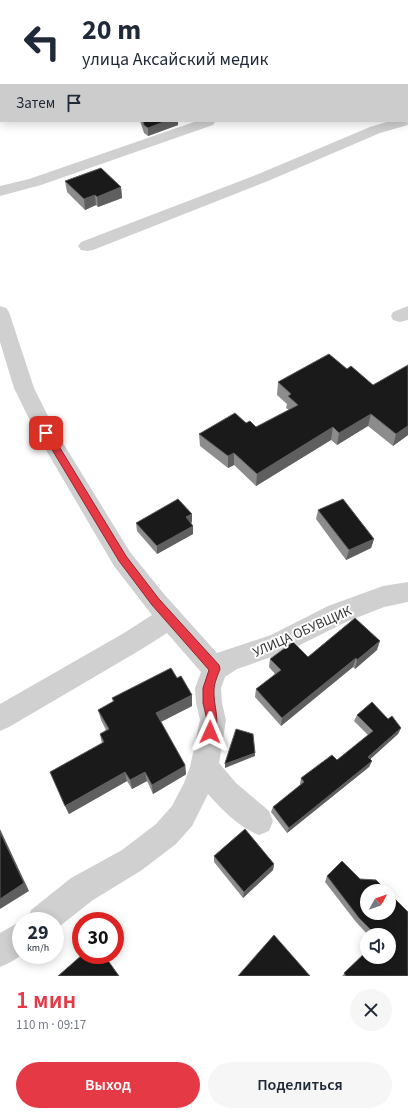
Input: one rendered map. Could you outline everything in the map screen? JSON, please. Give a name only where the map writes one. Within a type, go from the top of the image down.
[{"type":"street","points":[[0,191],[42,180],[208,122]]},
{"type":"street","points":[[87,246],[262,178],[375,130],[403,122]]},
{"type":"street","points":[[0,317],[24,388],[46,433],[122,558],[155,602],[215,669],[208,688],[209,703],[213,720],[204,767],[196,790],[182,816],[166,834],[132,860],[82,889],[53,912]]},
{"type":"street","name":"УЛИЦА ОБУВЩИК","points":[[215,669],[229,660],[277,644],[337,614],[383,597],[408,592]]},
{"type":"street","points":[[0,718],[133,641],[170,617]]},
{"type":"street","points":[[204,767],[226,793],[259,821]]},
{"type":"street","points":[[0,951],[12,942]]},
{"type":"building","points":[[143,122],[163,122],[148,128],[144,125]]},
{"type":"building","points":[[101,168],[121,187],[97,197],[95,195],[84,199],[65,181]]},
{"type":"building","points":[[329,354],[347,369],[351,366],[373,385],[408,365],[408,426],[396,434],[371,414],[339,433],[333,427],[257,474],[234,453],[228,456],[199,434],[235,413],[246,423],[250,421],[256,427],[298,405],[288,396],[291,394],[278,382]]},
{"type":"building","points":[[178,499],[192,514],[186,517],[193,526],[157,546],[136,523]]},
{"type":"building","points":[[343,499],[374,539],[349,550],[318,510]]},
{"type":"building","points":[[355,618],[380,641],[357,660],[356,658],[282,718],[256,689],[281,670],[270,659],[293,642],[308,657]]},
{"type":"building","points":[[171,668],[177,678],[181,676],[192,695],[156,713],[185,766],[152,785],[145,772],[130,780],[125,772],[65,806],[50,772],[104,742],[100,734],[109,729],[98,710],[114,701],[112,698]]},
{"type":"building","points":[[372,702],[388,719],[392,716],[401,728],[368,757],[372,761],[289,828],[273,807],[304,782],[301,778],[332,755],[337,760],[373,731],[357,715]]},
{"type":"building","points":[[236,729],[253,734],[255,753],[225,764],[225,763]]},
{"type":"building","points":[[245,829],[274,864],[244,892],[214,856]]},
{"type":"building","points":[[0,832],[24,883],[0,899]]},
{"type":"building","points":[[342,861],[360,879],[376,880],[380,884],[360,884],[360,919],[359,918],[327,876]]},
{"type":"building","points":[[396,900],[408,912],[408,976],[346,976],[344,973],[360,958],[360,964],[396,964],[396,928],[369,928],[361,920],[396,920]]},
{"type":"building","points":[[274,935],[310,976],[238,976]]},
{"type":"building","points":[[72,964],[110,964],[119,976],[58,976]]},
{"type":"route","points":[[46,433],[122,558],[155,602],[215,669],[208,688],[209,703],[213,720],[210,732]]}]
